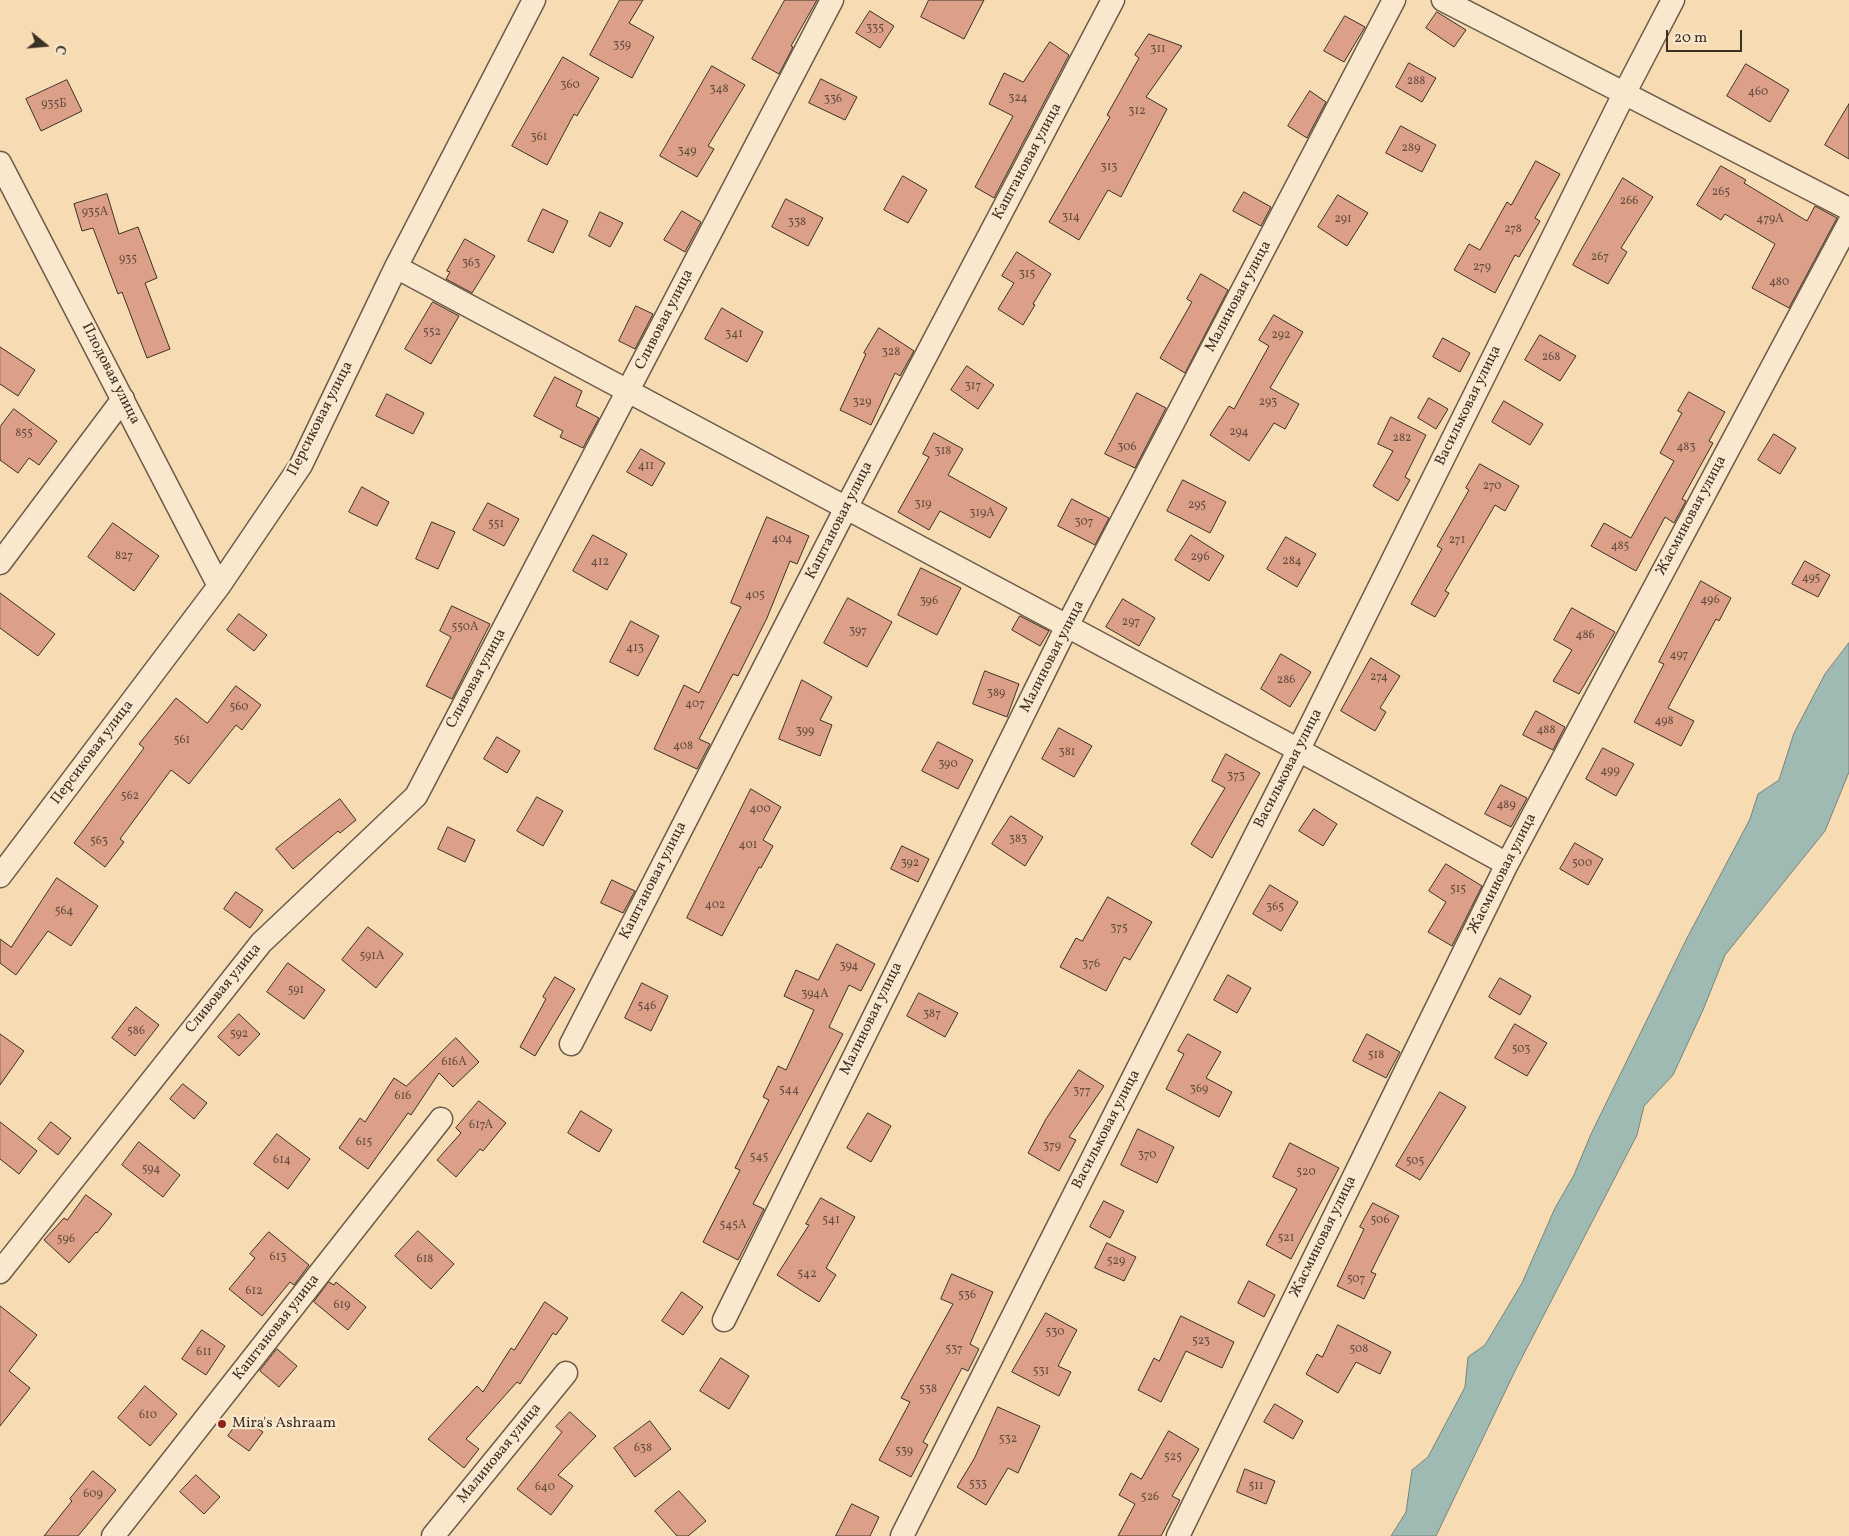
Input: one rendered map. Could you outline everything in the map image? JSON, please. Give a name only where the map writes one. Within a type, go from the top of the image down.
[{"type":"street","name":"Персиковая улица","points":[[0,876],[219,586],[301,465],[396,267],[534,0]]},
{"type":"street","name":"Сливовая улица","points":[[0,1272],[261,943],[416,796],[832,0]]},
{"type":"street","name":"Каштановая улица","points":[[571,1044],[846,508],[1114,0]]},
{"type":"street","name":"Малиновая улица","points":[[724,1320],[1067,626],[1394,0]]},
{"type":"street","points":[[1444,0],[1849,208]]},
{"type":"street","name":"Васильковая улица","points":[[902,1536],[1298,750],[1624,94],[1673,0]]},
{"type":"street","name":"Плодовая улица","points":[[0,163],[219,586]]},
{"type":"street","name":"Жасминовая улица","points":[[1178,1536],[1506,864],[1849,223]]},
{"type":"street","points":[[396,267],[1298,750],[1506,864]]},
{"type":"street","points":[[0,563],[123,400]]},
{"type":"street","name":"Каштановая улица","points":[[113,1536],[442,1119]]},
{"type":"street","name":"Малиновая улица","points":[[434,1536],[566,1373]]},
{"type":"water","points":[[1849,643],[1849,772],[1825,831],[1725,955],[1703,1010],[1673,1075],[1644,1106],[1637,1135],[1516,1369],[1436,1536],[1391,1536],[1406,1512],[1412,1470],[1428,1457],[1465,1387],[1468,1357],[1485,1345],[1522,1283],[1555,1208],[1574,1175],[1591,1134],[1687,938],[1750,819],[1758,794],[1779,780],[1794,733],[1825,674]]},
{"type":"building","points":[[620,0],[643,0],[629,23],[654,37],[632,78],[590,55]]},
{"type":"building","points":[[785,0],[817,0],[791,46],[793,47],[779,74],[752,59]]},
{"type":"building","points":[[929,0],[984,0],[964,39],[921,17]]},
{"type":"building","points":[[870,11],[894,26],[880,48],[856,33]]},
{"type":"building","points":[[1437,12],[1466,30],[1454,47],[1426,28]]},
{"type":"building","points":[[1345,16],[1365,27],[1344,62],[1324,51]]},
{"type":"building","points":[[1149,34],[1182,46],[1146,97],[1167,109],[1121,197],[1108,190],[1079,240],[1049,222],[1110,117],[1107,115],[1139,58],[1135,55]]},
{"type":"building","points":[[1050,42],[1069,55],[994,198],[975,187],[1013,116],[989,104],[1004,73],[1023,82]]},
{"type":"building","points":[[563,57],[599,78],[577,116],[574,114],[547,165],[512,146]]},
{"type":"building","points":[[1409,63],[1436,78],[1422,102],[1396,87]]},
{"type":"building","points":[[1746,64],[1789,90],[1770,122],[1727,96]]},
{"type":"building","points":[[712,66],[745,85],[708,146],[714,149],[697,177],[660,156]]},
{"type":"building","points":[[821,79],[857,97],[845,120],[809,103]]},
{"type":"building","points":[[67,80],[82,111],[41,131],[26,99]]},
{"type":"building","points":[[1310,91],[1326,102],[1307,138],[1288,126]]},
{"type":"building","points":[[1849,104],[1849,159],[1825,145]]},
{"type":"building","points":[[1401,126],[1436,145],[1422,172],[1386,153]]},
{"type":"building","points":[[1536,161],[1560,174],[1535,218],[1540,221],[1519,257],[1515,255],[1495,293],[1454,270],[1469,244],[1480,250],[1507,202],[1511,205]]},
{"type":"building","points":[[1721,166],[1746,180],[1744,183],[1807,221],[1815,206],[1837,218],[1789,308],[1752,288],[1775,244],[1725,214],[1721,220],[1697,205]]},
{"type":"building","points":[[903,176],[927,190],[908,223],[884,210]]},
{"type":"building","points":[[1623,178],[1653,197],[1621,248],[1627,252],[1608,284],[1573,265]]},
{"type":"building","points":[[1244,192],[1271,207],[1261,226],[1233,211]]},
{"type":"building","points":[[107,194],[119,234],[138,227],[157,278],[145,283],[170,349],[147,358],[122,292],[118,294],[93,228],[82,231],[74,204]]},
{"type":"building","points":[[1338,195],[1368,213],[1347,246],[1318,227]]},
{"type":"building","points":[[786,199],[823,218],[808,246],[772,227]]},
{"type":"building","points":[[543,209],[568,221],[553,253],[528,241]]},
{"type":"building","points":[[682,211],[701,222],[685,252],[664,240]]},
{"type":"building","points":[[600,212],[623,223],[610,247],[589,236]]},
{"type":"building","points":[[465,239],[495,256],[472,293],[446,279],[450,272],[447,271]]},
{"type":"building","points":[[1017,252],[1051,274],[1023,325],[998,309],[1014,283],[1002,276]]},
{"type":"building","points":[[1201,274],[1228,290],[1185,373],[1160,358],[1192,302],[1187,299]]},
{"type":"building","points":[[433,302],[459,316],[431,364],[405,349]]},
{"type":"building","points":[[636,306],[653,314],[635,349],[619,341]]},
{"type":"building","points":[[722,308],[763,332],[747,362],[705,339]]},
{"type":"building","points":[[1274,315],[1303,332],[1270,388],[1299,404],[1285,429],[1274,423],[1249,461],[1210,435],[1229,406],[1234,409],[1269,346],[1259,340]]},
{"type":"building","points":[[879,328],[914,351],[900,376],[895,373],[871,425],[840,410],[866,354],[864,353]]},
{"type":"building","points":[[1540,335],[1576,356],[1560,381],[1525,360]]},
{"type":"building","points":[[1443,338],[1470,353],[1460,372],[1433,357]]},
{"type":"building","points":[[0,347],[35,370],[18,396],[0,384]]},
{"type":"building","points":[[967,366],[994,385],[978,409],[951,390]]},
{"type":"building","points":[[555,377],[582,391],[576,406],[599,418],[583,448],[560,437],[563,431],[534,416]]},
{"type":"building","points":[[1689,392],[1725,412],[1709,441],[1713,443],[1682,499],[1686,501],[1674,523],[1665,517],[1636,571],[1591,546],[1604,523],[1631,538],[1674,461],[1660,453],[1682,413],[1678,411]]},
{"type":"building","points":[[1137,393],[1166,408],[1135,468],[1105,454]]},
{"type":"building","points":[[387,394],[424,413],[413,434],[376,416]]},
{"type":"building","points":[[1429,398],[1448,409],[1436,429],[1418,418]]},
{"type":"building","points":[[1504,401],[1543,424],[1530,445],[1492,422]]},
{"type":"building","points":[[14,409],[57,441],[39,465],[29,458],[18,473],[0,460],[0,427]]},
{"type":"building","points":[[1391,417],[1426,435],[1405,477],[1410,480],[1398,501],[1373,486],[1393,451],[1378,444]]},
{"type":"building","points":[[934,433],[963,449],[948,475],[1007,508],[990,538],[940,511],[929,530],[898,512],[929,457],[923,454]]},
{"type":"building","points":[[1774,434],[1796,448],[1780,474],[1758,460]]},
{"type":"building","points":[[641,449],[665,463],[652,486],[627,472]]},
{"type":"building","points":[[1480,464],[1519,486],[1505,511],[1495,505],[1445,591],[1449,593],[1435,617],[1411,604],[1442,549],[1437,546],[1469,490],[1466,488]]},
{"type":"building","points":[[1183,480],[1226,502],[1210,533],[1167,511]]},
{"type":"building","points":[[362,487],[389,502],[377,526],[349,512]]},
{"type":"building","points":[[1072,499],[1109,518],[1095,545],[1058,526]]},
{"type":"building","points":[[488,503],[519,519],[504,546],[473,530]]},
{"type":"building","points":[[767,517],[809,536],[797,564],[790,561],[767,618],[738,676],[733,674],[699,739],[710,744],[697,769],[654,749],[684,685],[699,693],[741,607],[731,603]]},
{"type":"building","points":[[432,522],[455,532],[438,569],[416,559]]},
{"type":"building","points":[[113,523],[159,556],[134,591],[88,557]]},
{"type":"building","points":[[593,535],[627,554],[607,590],[573,571]]},
{"type":"building","points":[[1191,535],[1224,556],[1209,581],[1175,560]]},
{"type":"building","points":[[1286,537],[1316,554],[1297,587],[1267,569]]},
{"type":"building","points":[[1805,561],[1830,575],[1818,597],[1792,584]]},
{"type":"building","points":[[921,568],[961,588],[937,635],[898,615]]},
{"type":"building","points":[[1701,581],[1731,598],[1719,621],[1716,619],[1668,708],[1694,721],[1681,746],[1634,722],[1664,664],[1659,662]]},
{"type":"building","points":[[0,593],[55,634],[38,656],[0,628]]},
{"type":"building","points":[[848,598],[892,622],[867,667],[824,643]]},
{"type":"building","points":[[1123,599],[1155,618],[1139,646],[1106,627]]},
{"type":"building","points":[[452,606],[490,624],[452,699],[426,686],[451,637],[440,631]]},
{"type":"building","points":[[1572,608],[1615,632],[1579,694],[1553,681],[1572,650],[1554,640]]},
{"type":"building","points":[[239,614],[267,635],[254,651],[227,630]]},
{"type":"building","points":[[1020,616],[1049,631],[1040,646],[1012,630]]},
{"type":"building","points":[[631,621],[659,636],[638,676],[610,662]]},
{"type":"building","points":[[1281,654],[1311,672],[1290,707],[1261,689]]},
{"type":"building","points":[[1371,658],[1400,676],[1380,708],[1386,712],[1375,731],[1341,711]]},
{"type":"building","points":[[985,671],[1019,684],[1007,717],[973,704]]},
{"type":"building","points":[[802,680],[832,697],[820,720],[832,725],[820,756],[779,739]]},
{"type":"building","points":[[236,686],[261,705],[242,730],[236,725],[189,784],[171,770],[120,839],[124,842],[105,867],[74,843],[144,748],[139,744],[176,698],[207,723]]},
{"type":"building","points":[[1536,711],[1565,727],[1553,750],[1523,735]]},
{"type":"building","points":[[1059,728],[1092,746],[1074,777],[1042,759]]},
{"type":"building","points":[[497,737],[520,751],[507,773],[484,759]]},
{"type":"building","points":[[938,742],[973,760],[958,789],[922,771]]},
{"type":"building","points":[[1603,748],[1634,764],[1616,796],[1586,779]]},
{"type":"building","points":[[1226,754],[1260,773],[1212,858],[1191,844],[1225,788],[1212,781]]},
{"type":"building","points":[[1501,785],[1527,798],[1511,827],[1485,814]]},
{"type":"building","points":[[751,789],[781,807],[763,840],[773,846],[761,868],[759,867],[722,936],[687,918]]},
{"type":"building","points":[[537,797],[563,811],[543,846],[517,831]]},
{"type":"building","points":[[340,799],[356,820],[340,833],[338,831],[293,869],[276,849]]},
{"type":"building","points":[[1314,809],[1337,824],[1323,846],[1299,831]]},
{"type":"building","points":[[1011,816],[1043,837],[1025,866],[992,844]]},
{"type":"building","points":[[448,827],[475,840],[465,862],[438,849]]},
{"type":"building","points":[[1575,843],[1603,859],[1588,885],[1560,869]]},
{"type":"building","points":[[902,846],[929,859],[918,882],[891,869]]},
{"type":"building","points":[[1446,864],[1482,886],[1452,946],[1428,932],[1446,902],[1429,891]]},
{"type":"building","points":[[57,878],[98,906],[71,946],[48,931],[16,975],[0,963],[0,939],[11,947]]},
{"type":"building","points":[[612,880],[635,891],[623,913],[601,903]]},
{"type":"building","points":[[1270,885],[1298,902],[1281,931],[1253,914]]},
{"type":"building","points":[[236,892],[263,910],[250,928],[224,909]]},
{"type":"building","points":[[1108,897],[1152,922],[1130,960],[1124,957],[1106,991],[1060,967],[1076,938],[1082,941]]},
{"type":"building","points":[[368,927],[403,954],[376,988],[342,960]]},
{"type":"building","points":[[837,944],[875,964],[861,991],[849,985],[829,1027],[843,1034],[753,1204],[764,1209],[738,1260],[703,1242],[740,1170],[735,1168],[769,1100],[763,1097],[778,1066],[786,1070],[814,1010],[784,996],[796,970],[818,980]]},
{"type":"building","points":[[288,963],[325,990],[304,1019],[267,992]]},
{"type":"building","points":[[1228,975],[1251,988],[1237,1013],[1214,1000]]},
{"type":"building","points":[[555,977],[575,989],[535,1056],[520,1047],[546,999],[543,997]]},
{"type":"building","points":[[1500,978],[1531,996],[1520,1015],[1489,997]]},
{"type":"building","points":[[642,983],[668,996],[651,1031],[625,1018]]},
{"type":"building","points":[[919,993],[958,1013],[945,1037],[907,1016]]},
{"type":"building","points":[[136,1007],[159,1025],[135,1056],[112,1038]]},
{"type":"building","points":[[239,1014],[260,1034],[239,1056],[218,1037]]},
{"type":"building","points":[[1515,1024],[1547,1043],[1527,1076],[1495,1058]]},
{"type":"building","points":[[0,1034],[24,1051],[0,1085]]},
{"type":"building","points":[[1188,1034],[1221,1052],[1206,1078],[1232,1092],[1219,1117],[1166,1089],[1184,1054],[1178,1051]]},
{"type":"building","points":[[1367,1034],[1400,1052],[1386,1078],[1353,1061]]},
{"type":"building","points":[[456,1038],[479,1062],[453,1087],[439,1073],[411,1115],[408,1113],[368,1169],[339,1148],[360,1118],[365,1122],[394,1078],[406,1086]]},
{"type":"building","points":[[1079,1070],[1104,1086],[1069,1137],[1076,1140],[1059,1171],[1028,1153],[1046,1119]]},
{"type":"building","points":[[183,1084],[207,1103],[194,1119],[170,1099]]},
{"type":"building","points":[[1440,1092],[1466,1107],[1420,1180],[1396,1166]]},
{"type":"building","points":[[479,1101],[506,1123],[483,1151],[480,1149],[456,1177],[437,1160],[461,1133],[456,1128]]},
{"type":"building","points":[[581,1111],[612,1130],[599,1152],[568,1133]]},
{"type":"building","points":[[868,1113],[891,1126],[871,1162],[847,1148]]},
{"type":"building","points":[[0,1122],[37,1151],[19,1174],[0,1159]]},
{"type":"building","points":[[51,1122],[71,1138],[58,1155],[38,1139]]},
{"type":"building","points":[[1138,1129],[1174,1147],[1157,1183],[1121,1165]]},
{"type":"building","points":[[277,1134],[310,1159],[288,1189],[254,1164]]},
{"type":"building","points":[[139,1142],[180,1175],[163,1197],[122,1165]]},
{"type":"building","points":[[1290,1143],[1339,1168],[1291,1259],[1266,1245],[1297,1189],[1273,1177]]},
{"type":"building","points":[[86,1195],[112,1214],[69,1263],[44,1240],[64,1218],[67,1220]]},
{"type":"building","points":[[821,1198],[855,1217],[826,1268],[836,1275],[819,1302],[777,1275],[809,1225],[806,1224]]},
{"type":"building","points":[[1104,1201],[1124,1211],[1110,1238],[1090,1227]]},
{"type":"building","points":[[1373,1203],[1399,1216],[1371,1272],[1376,1274],[1364,1299],[1337,1286],[1364,1229],[1360,1227]]},
{"type":"building","points":[[418,1231],[454,1264],[431,1289],[395,1256]]},
{"type":"building","points":[[269,1232],[309,1265],[294,1285],[290,1282],[262,1316],[229,1289],[255,1258],[250,1254]]},
{"type":"building","points":[[1107,1243],[1136,1257],[1124,1281],[1095,1268]]},
{"type":"building","points":[[952,1274],[993,1292],[970,1344],[979,1349],[968,1371],[962,1368],[923,1442],[928,1445],[911,1477],[879,1460],[910,1402],[901,1398],[953,1304],[941,1299]]},
{"type":"building","points":[[1249,1281],[1275,1295],[1264,1317],[1238,1303]]},
{"type":"building","points":[[329,1282],[334,1285],[336,1282],[366,1307],[348,1330],[314,1302]]},
{"type":"building","points":[[682,1292],[703,1307],[683,1335],[662,1321]]},
{"type":"building","points":[[545,1302],[568,1318],[556,1335],[553,1333],[520,1384],[517,1382],[466,1439],[479,1449],[464,1468],[428,1439],[477,1386],[483,1392],[511,1348],[514,1350]]},
{"type":"building","points":[[0,1306],[37,1335],[9,1371],[30,1388],[0,1426]]},
{"type":"building","points":[[1046,1313],[1077,1330],[1058,1366],[1071,1372],[1059,1396],[1012,1372]]},
{"type":"building","points":[[1181,1316],[1234,1342],[1222,1368],[1186,1351],[1161,1402],[1138,1390],[1154,1358],[1159,1361]]},
{"type":"building","points":[[1338,1325],[1391,1352],[1380,1374],[1356,1362],[1338,1393],[1306,1374],[1317,1354],[1322,1357]]},
{"type":"building","points":[[202,1330],[225,1346],[206,1375],[182,1359]]},
{"type":"building","points":[[277,1349],[297,1366],[279,1387],[260,1371]]},
{"type":"building","points":[[721,1358],[749,1376],[729,1409],[700,1391]]},
{"type":"building","points":[[145,1386],[177,1414],[150,1446],[118,1418]]},
{"type":"building","points":[[1275,1404],[1303,1421],[1293,1439],[1264,1422]]},
{"type":"building","points":[[998,1407],[1040,1426],[1018,1473],[1008,1468],[986,1505],[957,1487],[974,1459]]},
{"type":"building","points":[[570,1412],[596,1436],[558,1475],[573,1486],[551,1515],[517,1489],[562,1432],[556,1427]]},
{"type":"building","points":[[242,1417],[263,1432],[249,1451],[228,1436]]},
{"type":"building","points":[[650,1421],[671,1449],[635,1477],[614,1448]]},
{"type":"building","points":[[1169,1431],[1199,1449],[1172,1496],[1180,1500],[1161,1536],[1118,1536],[1135,1504],[1119,1495],[1131,1473],[1141,1479]]},
{"type":"building","points":[[1245,1469],[1275,1481],[1266,1504],[1237,1492]]},
{"type":"building","points":[[93,1471],[116,1490],[78,1536],[44,1536],[72,1501],[70,1499]]},
{"type":"building","points":[[196,1475],[220,1497],[204,1514],[180,1492]]},
{"type":"building","points":[[679,1491],[706,1521],[688,1536],[677,1536],[655,1511]]},
{"type":"building","points":[[852,1504],[879,1517],[870,1536],[836,1536]]},
{"type":"place","name":"Mira's Ashraam","points":[[222,1424]]}]
